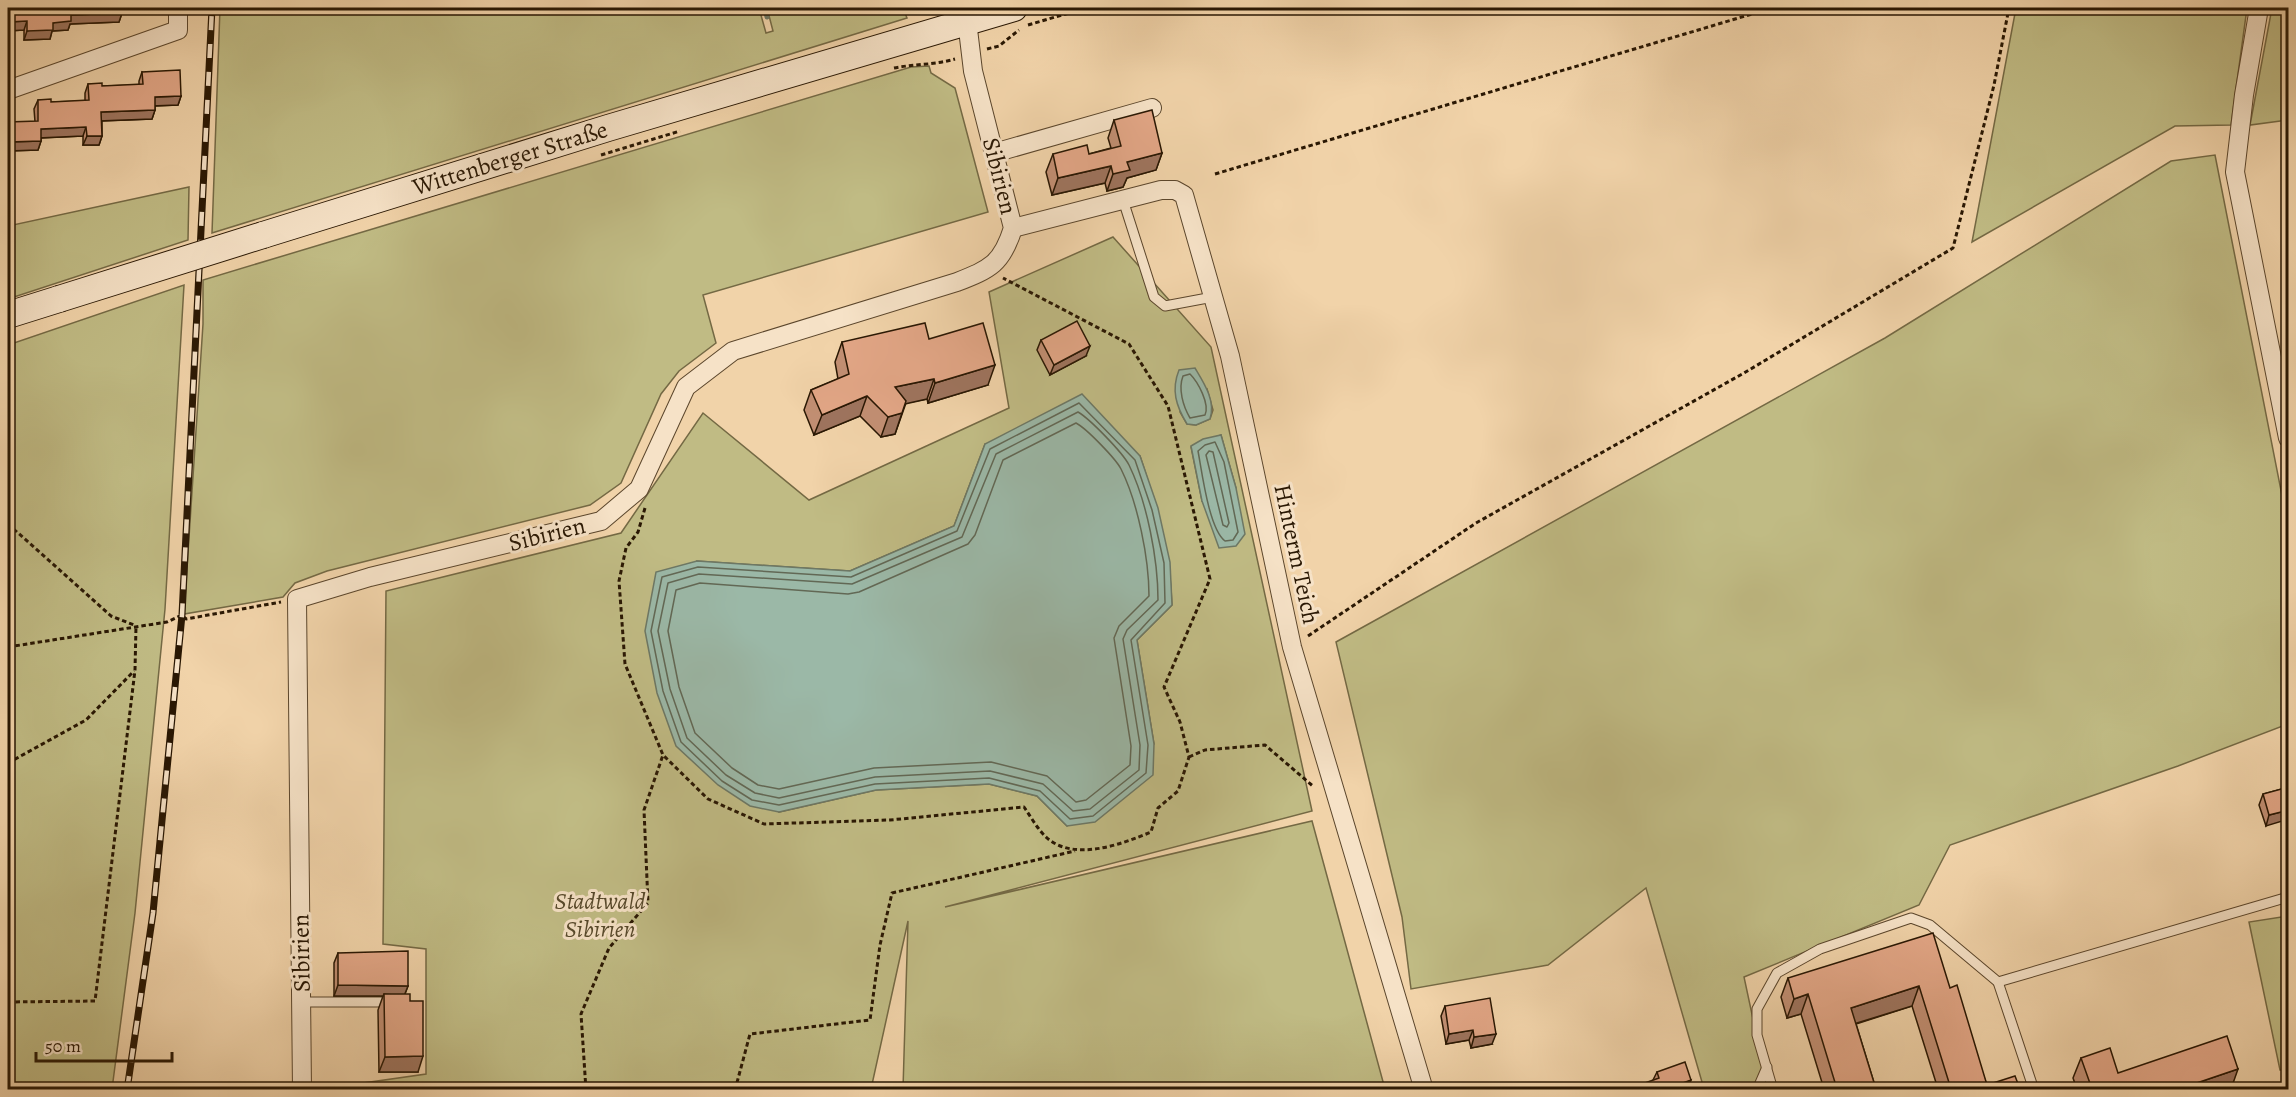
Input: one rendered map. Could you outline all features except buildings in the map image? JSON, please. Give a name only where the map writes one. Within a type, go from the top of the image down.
[{"type":"main road","name":"Wittenberger Straße","points":[[8,315],[966,14],[1014,8]]},
{"type":"street","points":[[8,90],[178,30],[178,8]]},
{"type":"street","points":[[2259,8],[2244,94],[2235,172],[2289,438]]},
{"type":"street","name":"Sibirien","points":[[302,1089],[295,629],[297,599],[370,577],[601,521],[639,489],[686,387],[733,351],[988,270],[1006,250],[1013,228],[970,54],[966,14]]},
{"type":"street","points":[[994,153],[1152,108]]},
{"type":"street","name":"Hinterm Teich","points":[[1013,228],[1161,190],[1175,189],[1184,195],[1230,356],[1292,647],[1424,1089]]},
{"type":"lane","points":[[1124,200],[1154,297],[1159,305],[1165,306],[1213,297]]},
{"type":"lane","points":[[1998,982],[2289,897]]},
{"type":"lane","points":[[1773,1089],[1757,1035],[1757,1009],[1777,973],[1820,950],[1911,918],[1930,925],[1998,982],[2034,1089]]},
{"type":"lane","points":[[302,1002],[404,1003]]},
{"type":"lane","points":[[1757,1089],[1767,1067]]},
{"type":"path","points":[[892,68],[923,62],[941,63],[999,46],[1022,27],[1086,8]]},
{"type":"path","points":[[1215,174],[1772,8]]},
{"type":"path","points":[[1292,647],[1476,523],[1744,373],[1953,248],[1994,85],[2008,8]]},
{"type":"path","points":[[597,156],[687,129]]},
{"type":"path","points":[[735,1089],[750,1034],[870,1020],[880,945],[892,893],[1077,851],[1126,843],[1151,832],[1158,808],[1179,791],[1189,757],[1180,722],[1164,687],[1210,579],[1168,406],[1129,344],[988,270]]},
{"type":"path","points":[[639,489],[645,508],[638,532],[626,548],[619,581],[625,664],[663,755],[708,800],[764,824],[890,820],[1024,807],[1048,838],[1077,851]]},
{"type":"path","points":[[8,524],[111,616],[136,626]]},
{"type":"path","points":[[8,647],[167,622],[182,615],[186,619],[297,599]]},
{"type":"path","points":[[8,1002],[95,1001],[135,670],[136,626]]},
{"type":"path","points":[[8,763],[86,720],[135,670]]},
{"type":"path","points":[[1189,757],[1205,750],[1264,745],[1317,789]]},
{"type":"path","points":[[586,1089],[581,1014],[609,948],[648,903],[644,810],[663,755]]},
{"type":"green space","points":[[220,8],[759,8],[766,33],[773,31],[767,8],[903,8],[907,18],[212,233]]},
{"type":"green space","points":[[2016,8],[2247,8],[2231,125],[2175,126],[1972,242]]},
{"type":"green space","points":[[2272,8],[2288,8],[2288,120],[2250,125]]},
{"type":"green space","points":[[929,66],[931,73],[955,88],[988,212],[703,295],[716,343],[679,371],[661,394],[621,483],[590,505],[327,571],[295,583],[283,597],[184,614],[203,324],[203,280],[911,67]]},
{"type":"green space","points":[[2215,155],[2288,526],[2288,724],[2178,766],[1950,845],[1919,905],[1744,977],[1768,1089],[1704,1089],[1646,888],[1548,965],[1411,989],[1402,917],[1336,642],[1885,338],[2171,161]]},
{"type":"green space","points":[[189,187],[188,240],[8,299],[8,226]]},
{"type":"green space","name":"Stadtwald Sibirien","points":[[1113,237],[1211,347],[1312,811],[945,907],[1312,821],[1385,1089],[903,1089],[908,921],[871,1089],[314,1090],[426,1074],[426,949],[383,944],[386,591],[621,533],[703,413],[809,500],[1009,408],[989,292]],"holes":[[[1207,389],[1213,410],[1210,419],[1196,425],[1187,424],[1180,412]],[[1221,435],[1236,488],[1202,501],[1191,447]],[[985,444],[1140,456],[1162,529],[1171,584],[1172,605],[1137,640],[1154,744],[1067,826],[1037,796],[989,784],[876,790],[779,812],[697,561],[850,571],[954,526]]]},
{"type":"green space","points":[[184,285],[165,609],[135,913],[112,1089],[8,1089],[8,345]]},
{"type":"green space","points":[[2288,916],[2288,1070],[2280,1070],[2249,922]]},
{"type":"water","points":[[1195,368],[1208,392],[1211,406],[1210,419],[1196,425],[1187,424],[1180,411],[1175,391],[1179,370]]},
{"type":"water","points":[[1082,394],[1140,456],[1158,508],[1170,562],[1172,605],[1137,640],[1154,744],[1153,775],[1095,822],[1067,826],[1037,796],[989,784],[876,790],[779,812],[750,806],[718,785],[676,746],[657,693],[645,631],[656,572],[697,561],[850,571],[954,526],[985,444]]},
{"type":"water","points":[[1221,435],[1236,488],[1245,534],[1236,546],[1219,548],[1202,501],[1191,446],[1203,439]]},
{"type":"waterway","points":[[765,8],[767,17]]},
{"type":"railway","points":[[127,1090],[153,913],[182,615],[212,8]]}]
